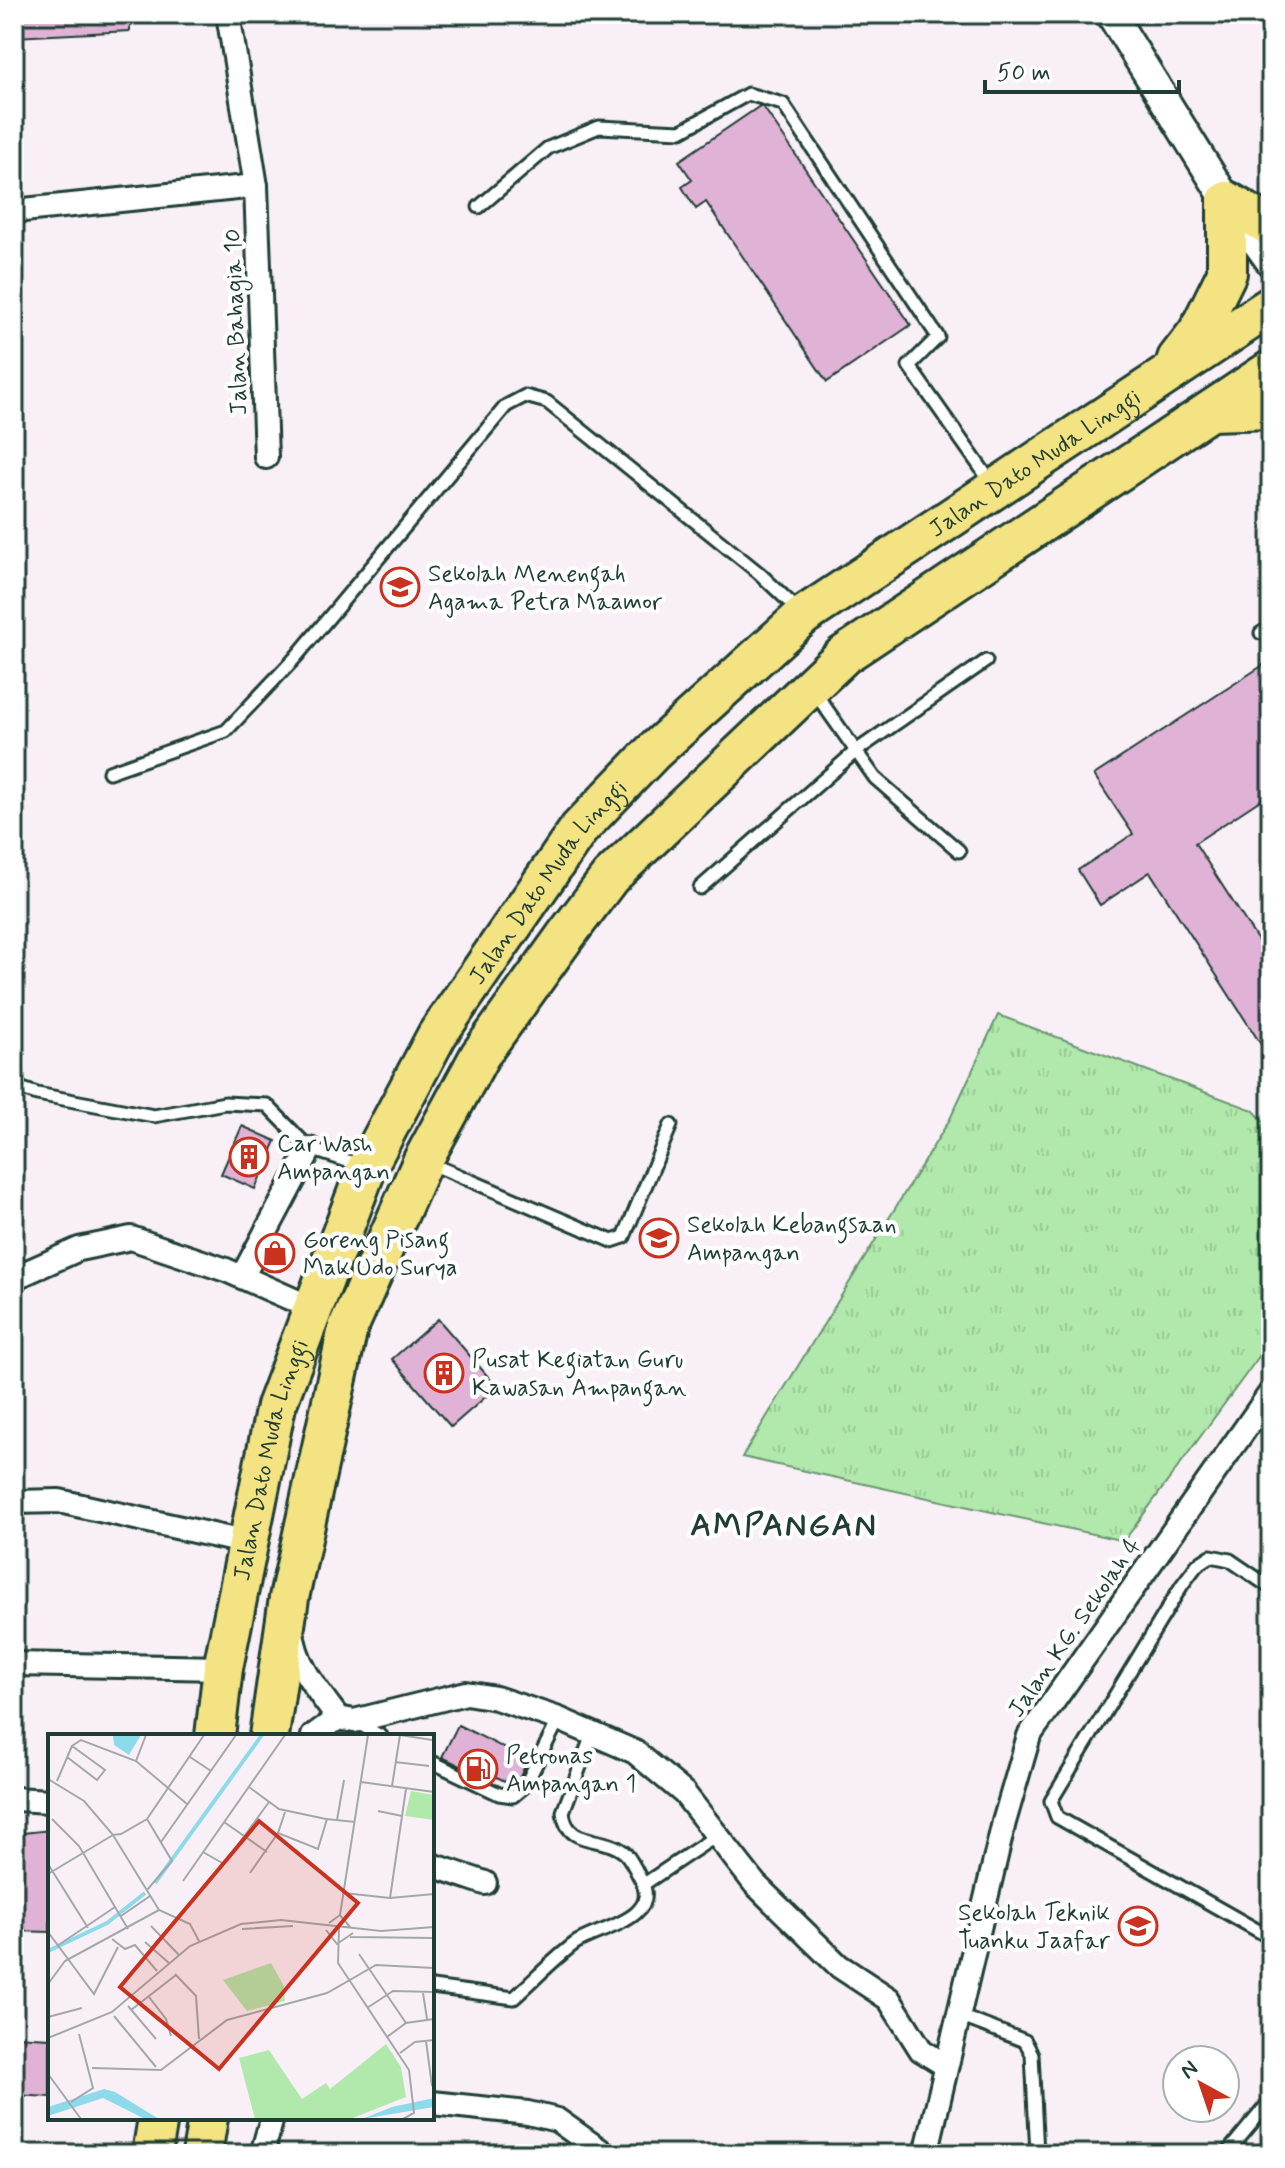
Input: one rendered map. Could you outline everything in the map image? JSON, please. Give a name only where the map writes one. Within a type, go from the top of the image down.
[{"type":"highway","points":[[1227,201],[1271,227]]},
{"type":"highway","points":[[1164,377],[1198,332],[1227,273],[1227,201]]},
{"type":"highway","name":"Jalan Dato Muda Linggi","points":[[215,1734],[223,1668],[276,1406],[367,1167],[437,1035],[579,829],[652,753],[803,616],[1271,306]]},
{"type":"highway","name":"Jalan Dato Muda Linggi","points":[[269,1734],[289,1598],[348,1328],[423,1160],[480,1055],[610,877],[844,655],[1271,370]]},
{"type":"highway","points":[[1209,411],[1271,409]]},
{"type":"highway","points":[[152,2154],[158,2120]]},
{"type":"highway","points":[[202,2154],[208,2120]]},
{"type":"street","name":"Jalan Bahagia 10","points":[[228,14],[256,186],[266,457]]},
{"type":"street","points":[[1111,14],[1227,201],[1271,262]]},
{"type":"street","points":[[14,211],[256,186]]},
{"type":"street","points":[[242,1277],[310,1149]]},
{"type":"street","points":[[14,1278],[79,1249],[131,1238],[242,1277],[312,1308]]},
{"type":"street","name":"Jalan KG. Sekolah 4","points":[[926,2154],[957,2015],[1029,1736],[1271,1392]]},
{"type":"street","points":[[14,1502],[59,1501],[248,1543]]},
{"type":"street","points":[[289,1598],[293,1648],[307,1675],[348,1725]]},
{"type":"street","points":[[14,1664],[223,1668]]},
{"type":"street","points":[[319,1734],[466,1693],[496,1698],[559,1719],[635,1752],[684,1793],[755,1884],[839,1966],[889,1999],[921,2050],[945,2065]]},
{"type":"street","points":[[14,1799],[48,1801]]},
{"type":"street","points":[[434,1866],[485,1883]]},
{"type":"street","points":[[434,2103],[528,2113],[557,2120],[605,2154]]},
{"type":"street","points":[[262,2154],[271,2120]]},
{"type":"lane","points":[[479,207],[548,148],[599,127],[681,131],[748,94],[783,104],[938,337],[909,366],[996,489]]},
{"type":"lane","points":[[109,772],[226,731],[295,658],[506,406],[525,396],[547,402],[759,573],[803,616]]},
{"type":"lane","points":[[700,888],[856,751],[986,661]]},
{"type":"lane","points":[[810,686],[875,778],[959,851]]},
{"type":"lane","points":[[14,1086],[37,1094],[154,1116],[225,1103],[267,1105],[310,1149],[367,1167]]},
{"type":"lane","points":[[423,1160],[612,1241],[624,1237],[671,1125]]},
{"type":"lane","points":[[1271,1588],[1230,1560],[1211,1556],[1197,1565],[1051,1801],[1057,1817],[1271,1938]]},
{"type":"lane","points":[[434,1763],[499,1794],[513,1796],[525,1786],[559,1719]]},
{"type":"lane","points":[[348,1725],[375,1734]]},
{"type":"lane","points":[[434,1987],[514,1998],[577,1942],[627,1921],[641,1907],[644,1884],[624,1852],[573,1835],[564,1824],[563,1812],[592,1735]]},
{"type":"lane","points":[[644,1884],[719,1834]]},
{"type":"lane","points":[[957,2015],[1025,2041],[1032,2054],[1037,2154]]},
{"type":"lane","points":[[1226,2154],[1271,2100]]},
{"type":"green space","points":[[998,1015],[1253,1110],[1271,1129],[1271,1340],[1124,1541],[742,1457],[950,1119]]},
{"type":"building","points":[[14,14],[130,14],[130,31],[14,37]]},
{"type":"building","points":[[760,106],[911,325],[827,382],[706,202],[696,209],[682,187],[692,180],[679,161]]},
{"type":"building","points":[[1271,660],[1271,793],[1195,843],[1271,961],[1271,1060],[1150,872],[1100,905],[1078,870],[1133,834],[1094,775]]},
{"type":"building","name":"Car Wash Ampangan","points":[[242,1126],[276,1141],[255,1189],[221,1174]]},
{"type":"building","name":"Pusat Kegiatan Guru Kawasan Ampangan","points":[[438,1319],[497,1387],[451,1427],[392,1359]]},
{"type":"building","points":[[458,1725],[528,1760],[518,1781],[513,1785],[474,1766],[471,1771],[442,1757]]},
{"type":"building","points":[[48,1830],[48,1932],[14,1931],[14,1834]]},
{"type":"building","points":[[14,2036],[48,2038],[48,2097],[14,2095]]},
{"type":"place","name":"Sekolah Menengah Agama Petra Maamor","points":[[400,587]]},
{"type":"place","name":"Car Wash Ampangan","points":[[249,1157]]},
{"type":"place","name":"Sekolah Kebangsaan Ampangan","points":[[659,1238]]},
{"type":"place","name":"Goreng Pisang Mak Udo Surya","points":[[275,1253]]},
{"type":"place","name":"Pusat Kegiatan Guru Kawasan Ampangan","points":[[444,1373]]},
{"type":"place","name":"Petronas Ampangan 1","points":[[478,1769]]},
{"type":"place","name":"Sekolah Teknik Tuanku Jaafar","points":[[1138,1926]]},
{"type":"district","name":"AMPANGAN","points":[[784,1524]]}]
